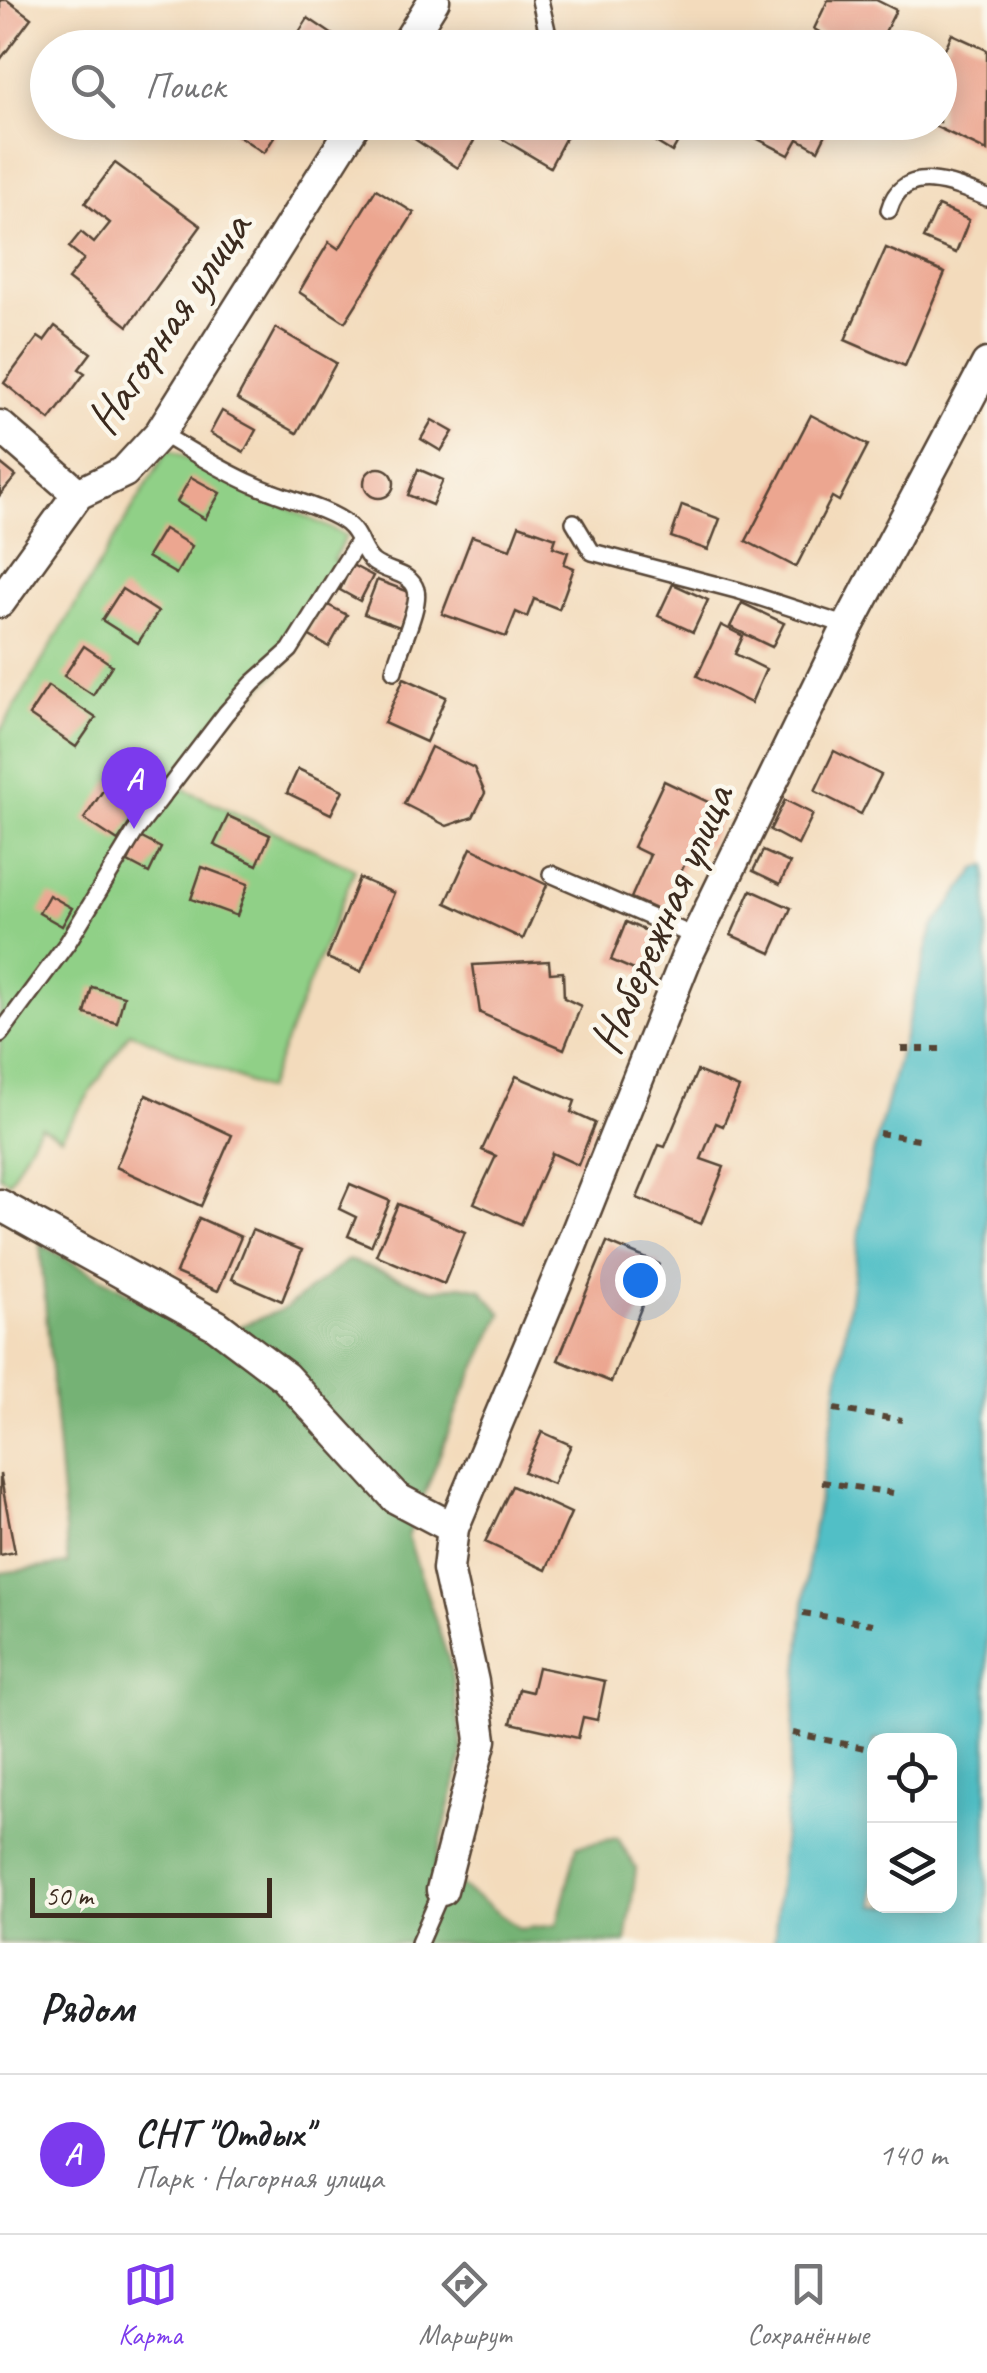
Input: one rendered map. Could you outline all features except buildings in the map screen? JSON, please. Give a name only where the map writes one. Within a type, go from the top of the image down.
[{"type":"street","points":[[415,30],[434,0]]},
{"type":"street","name":"Нагорная улица","points":[[0,602],[78,494],[124,472],[160,434],[345,140]]},
{"type":"street","name":"Набережная улица","points":[[442,1890],[481,1740],[448,1569],[452,1528],[696,937],[848,626],[987,364]]},
{"type":"street","points":[[0,426],[78,494]]},
{"type":"street","points":[[0,1204],[216,1325],[285,1377],[396,1498],[452,1528]]},
{"type":"lane","points":[[540,0],[547,30]]},
{"type":"lane","points":[[889,210],[894,194],[911,182],[931,180],[987,198]]},
{"type":"lane","points":[[160,434],[252,484],[346,523],[375,564],[415,585],[418,599],[394,671]]},
{"type":"lane","points":[[574,522],[592,552],[740,591],[848,626]]},
{"type":"lane","points":[[0,1034],[68,942],[135,832],[226,713],[252,683],[290,650],[360,540]]},
{"type":"lane","points":[[551,874],[696,937]]},
{"type":"lane","points":[[420,1943],[442,1890]]},
{"type":"path","points":[[901,1049],[940,1050]]},
{"type":"path","points":[[879,1133],[925,1140]]},
{"type":"path","points":[[834,1409],[902,1420]]},
{"type":"path","points":[[822,1482],[893,1493]]},
{"type":"path","points":[[804,1613],[873,1624]]},
{"type":"path","points":[[792,1733],[867,1749]]},
{"type":"green space","points":[[168,449],[346,536],[333,560],[342,564],[288,661],[228,721],[182,788],[355,869],[266,1090],[130,1032],[61,1137],[40,1126],[9,1182],[0,1176],[0,732]]},
{"type":"green space","points":[[40,1244],[211,1338],[286,1308],[348,1260],[434,1290],[461,1285],[481,1289],[502,1314],[462,1397],[408,1537],[450,1664],[463,1751],[435,1867],[520,1929],[557,1925],[577,1846],[618,1838],[636,1869],[626,1943],[0,1943],[0,1573],[68,1564]]},
{"type":"water","points":[[987,865],[987,1943],[774,1943],[808,1561],[868,1173],[933,927],[977,868]]},
{"type":"place","name":"СНТ \"Отдых\"","points":[[134,829]]}]
